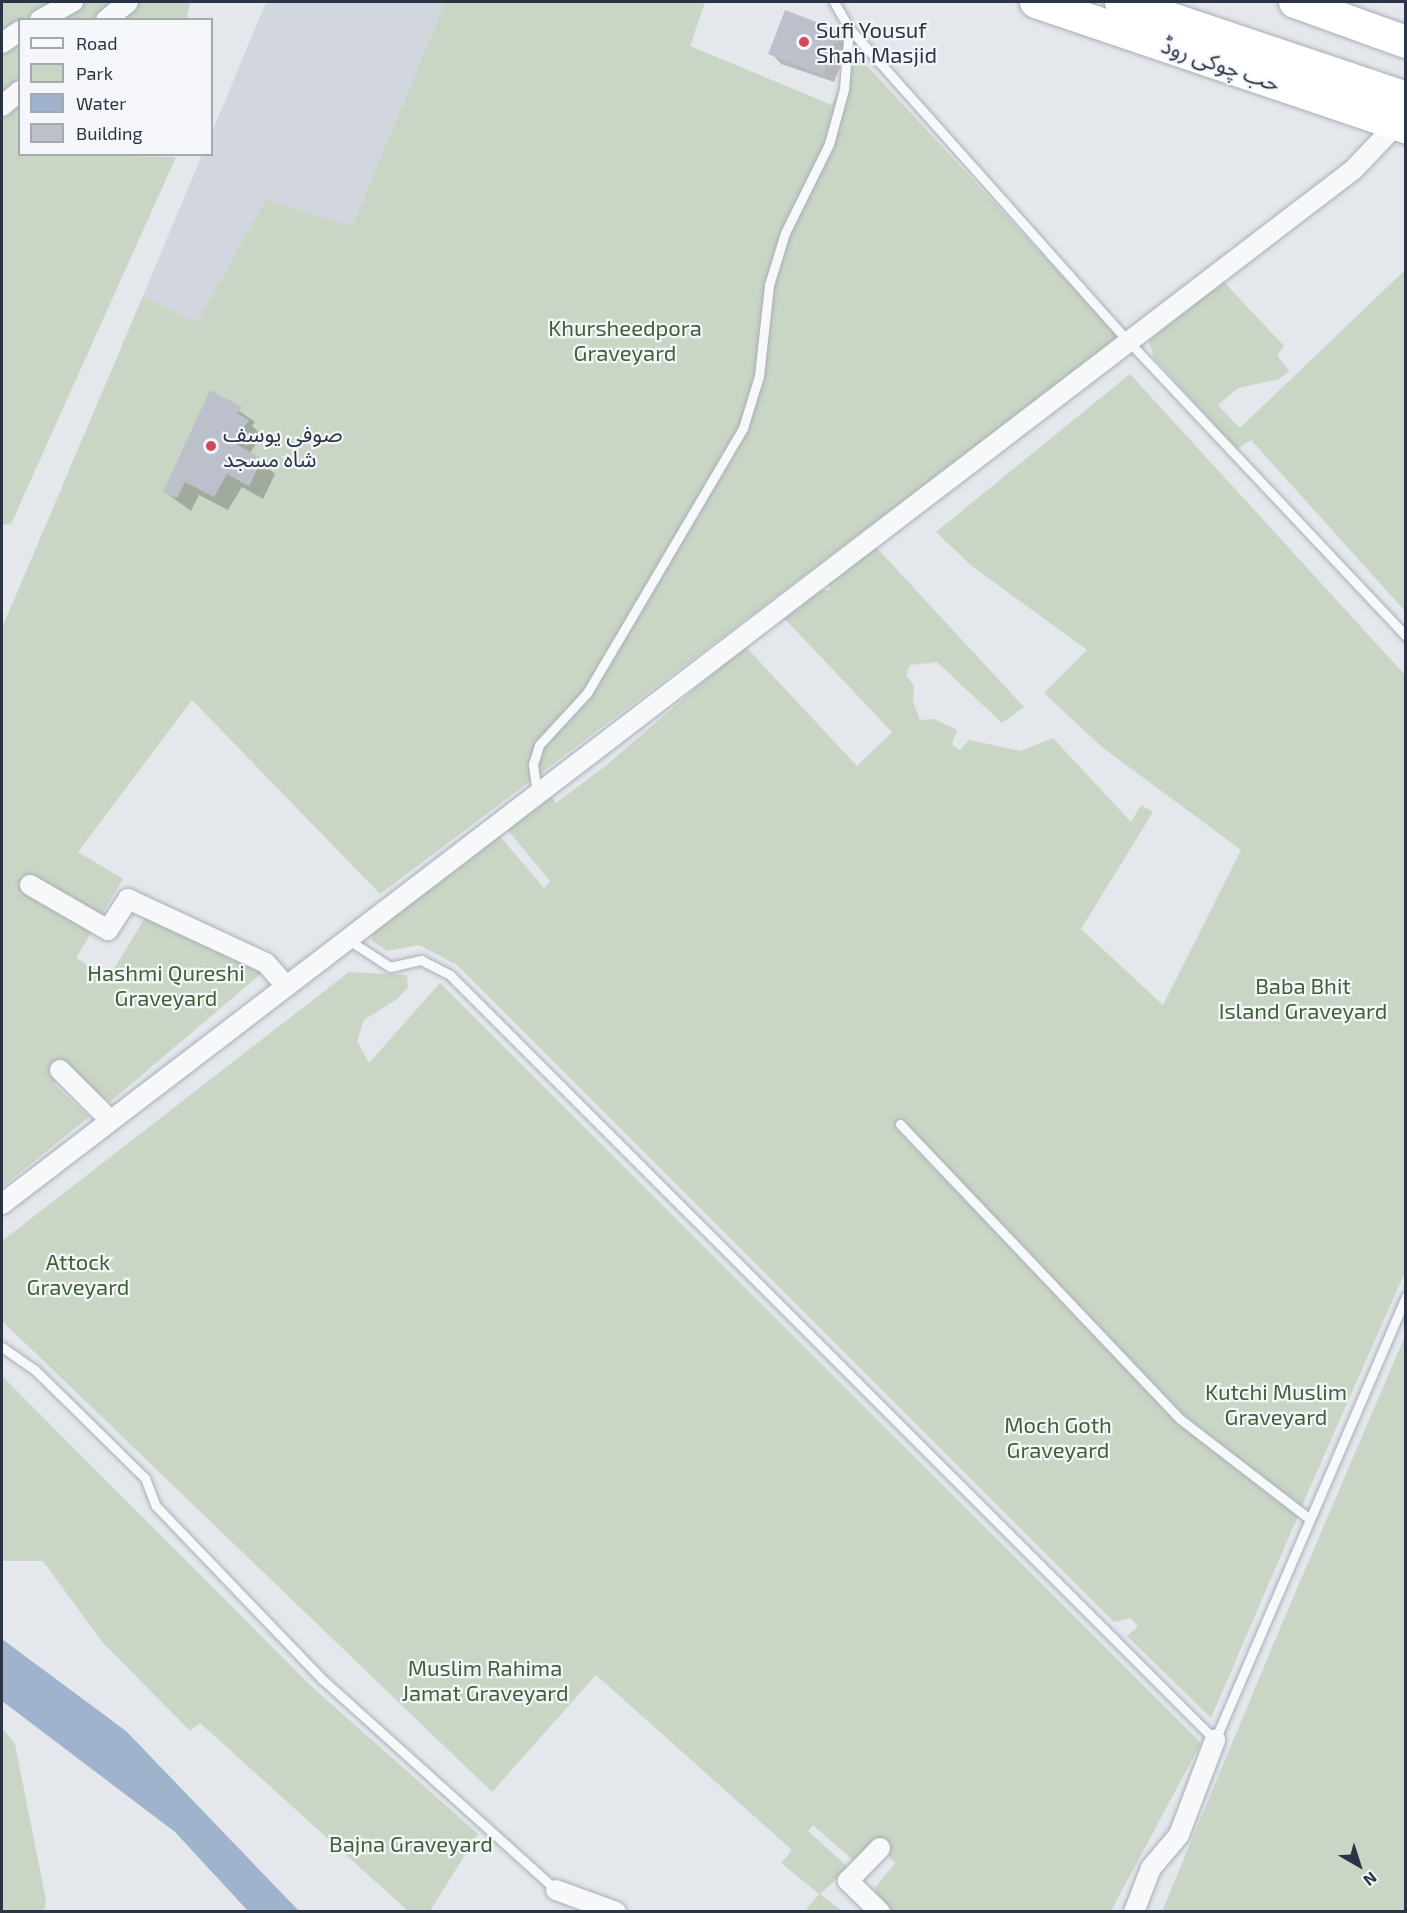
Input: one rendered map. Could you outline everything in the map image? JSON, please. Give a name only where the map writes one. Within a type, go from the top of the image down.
[{"type":"highway","name":"حب چوکی روڈ","points":[[1036,2],[1403,116]]},
{"type":"highway","points":[[1121,2],[1403,116]]},
{"type":"highway","points":[[1295,2],[1406,42]]},
{"type":"street","points":[[44,18],[73,2]]},
{"type":"street","points":[[108,18],[128,2]]},
{"type":"street","points":[[2,43],[18,32]]},
{"type":"street","points":[[2,106],[18,93]]},
{"type":"street","points":[[2,1204],[109,1119],[1130,343],[1353,170],[1403,116]]},
{"type":"street","points":[[30,885],[108,930],[128,899],[266,963],[285,985]]},
{"type":"street","points":[[60,1070],[109,1119]]},
{"type":"street","points":[[1134,1911],[1150,1868],[1179,1835],[1215,1740]]},
{"type":"street","points":[[880,1848],[848,1881],[880,1911]]},
{"type":"street","points":[[556,1890],[616,1911]]},
{"type":"lane","points":[[834,2],[849,28],[1130,343],[1406,636]]},
{"type":"lane","points":[[537,794],[533,764],[539,745],[586,693],[743,428],[759,376],[769,285],[785,233],[828,144],[844,89],[849,28]]},
{"type":"lane","points":[[346,938],[390,967],[421,960],[450,975],[1215,1740],[1406,1296]]},
{"type":"lane","points":[[900,1124],[1180,1419],[1310,1519]]},
{"type":"lane","points":[[2,1347],[34,1369],[145,1478],[156,1506],[322,1679],[556,1890]]},
{"type":"shaded area","points":[[266,2],[445,2],[352,226],[266,199],[197,322],[143,296],[202,156],[213,156],[213,130]]},
{"type":"green space","points":[[2,2],[190,2],[187,18],[18,18],[18,156],[176,157],[11,524],[2,525]]},
{"type":"green space","name":"Khursheedpora Graveyard","points":[[445,2],[705,2],[690,46],[832,105],[855,53],[1120,338],[380,894],[192,700],[78,852],[123,879],[76,958],[109,977],[146,916],[262,973],[110,1102],[63,1065],[54,1084],[89,1117],[2,1187],[2,628],[143,296],[197,322],[266,199],[352,226]]},
{"type":"green space","points":[[1405,270],[1405,611],[1251,440],[1237,449],[1154,358],[1149,341],[1223,281],[1284,346],[1277,355],[1289,371],[1279,379],[1238,388],[1218,405],[1240,428]]},
{"type":"green space","points":[[1130,374],[1405,675],[1405,1272],[1301,1508],[1181,1413],[904,1121],[896,1128],[1179,1424],[1298,1516],[1211,1718],[1127,1636],[1138,1626],[1130,1618],[1114,1622],[457,965],[419,945],[387,951],[371,940],[376,930],[498,834],[544,888],[550,881],[506,828],[548,792],[556,803],[604,767],[745,646],[857,766],[892,732],[782,616],[818,589],[830,590],[830,579],[876,547],[1024,707],[1002,723],[937,662],[910,665],[906,675],[914,686],[913,702],[920,720],[934,719],[957,730],[952,744],[960,750],[969,740],[1020,751],[1053,738],[1131,822],[1141,805],[1153,812],[1081,929],[1163,1005],[1241,850],[1102,747],[1044,693],[1087,650],[973,567],[936,532]]},
{"type":"green space","points":[[349,972],[407,975],[408,987],[397,999],[364,1020],[357,1041],[369,1063],[440,983],[1201,1743],[1111,1911],[889,1911],[876,1901],[875,1888],[895,1863],[886,1853],[855,1862],[813,1825],[808,1831],[849,1868],[820,1894],[842,1911],[805,1911],[819,1894],[781,1863],[792,1850],[596,1675],[492,1792],[2,1321],[2,1241]]},
{"type":"green space","points":[[1405,1336],[1405,1911],[1162,1911],[1281,1626]]},
{"type":"green space","name":"Bajna Graveyard","points":[[2,1376],[311,1686],[478,1834],[430,1911],[408,1911],[200,1723],[190,1731],[103,1643],[43,1561],[2,1561]]},
{"type":"green space","points":[[2,1728],[15,1744],[46,1900],[44,1911],[2,1911]]},
{"type":"water","points":[[2,1639],[126,1731],[299,1911],[248,1911],[175,1832],[2,1701]]},
{"type":"building","name":"Sufi Yousuf Shah Masjid","points":[[785,10],[840,31],[823,75],[768,54]]},
{"type":"building","name":"صوفی یوسف شاہ مسجد","points":[[210,390],[242,407],[237,413],[249,420],[234,443],[262,459],[249,486],[227,474],[214,497],[185,482],[177,498],[163,492]]},
{"type":"place","name":"Sufi Yousuf Shah Masjid","points":[[804,42]]},
{"type":"place","name":"صوفی یوسف شاہ مسجد","points":[[211,446]]},
{"type":"park label","name":"Hashmi Qureshi Graveyard","points":[[166,984]]},
{"type":"park label","name":"Baba Bhit Island Graveyard","points":[[1303,998]]},
{"type":"park label","name":"Attock Graveyard","points":[[78,1274]]},
{"type":"park label","name":"Kutchi Muslim Graveyard","points":[[1276,1404]]},
{"type":"park label","name":"Moch Goth Graveyard","points":[[1058,1436]]},
{"type":"park label","name":"Muslim Rahima Jamat Graveyard","points":[[485,1680]]}]
